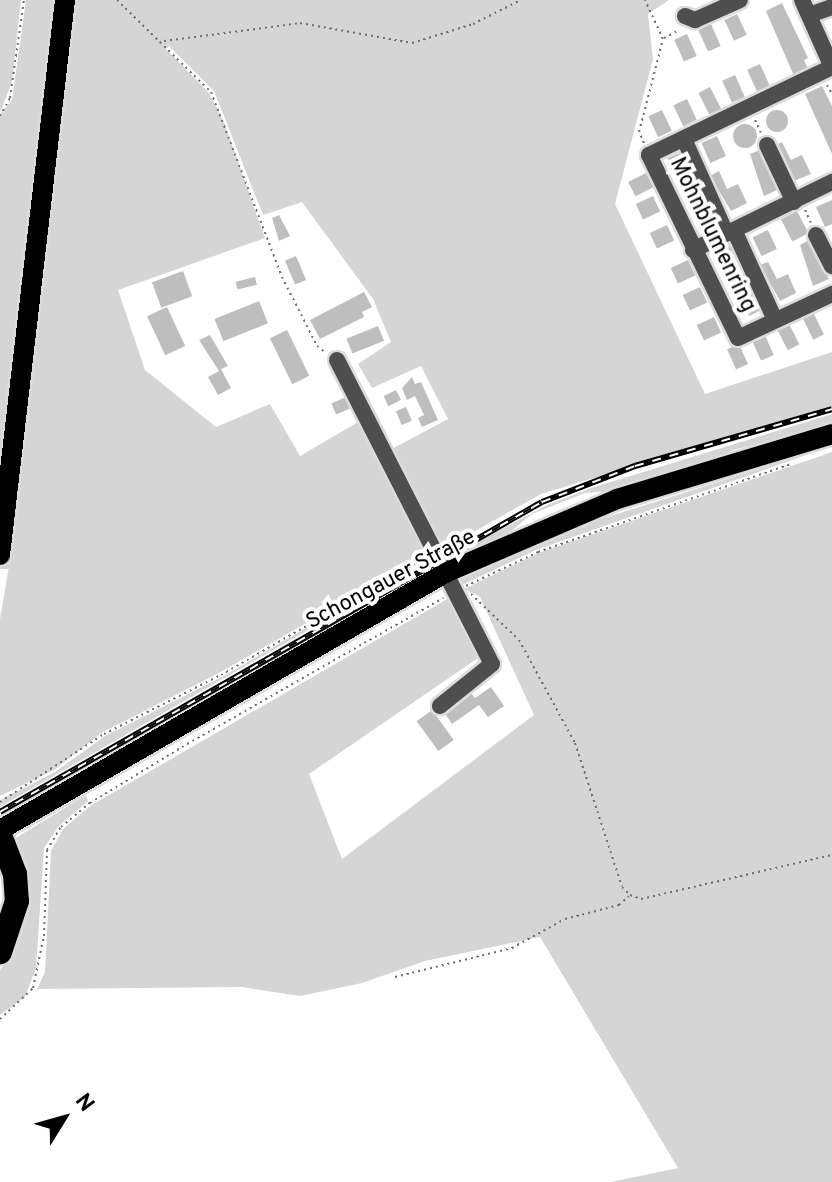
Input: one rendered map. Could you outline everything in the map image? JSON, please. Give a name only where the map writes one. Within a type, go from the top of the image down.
[{"type":"highway","points":[[0,832],[15,874],[17,901],[0,952]]},
{"type":"main road","points":[[0,555],[65,0]]},
{"type":"main road","name":"Schongauer Straße","points":[[0,832],[447,572],[617,499],[832,434]]},
{"type":"street","points":[[685,16],[695,20],[740,0]]},
{"type":"street","points":[[831,63],[806,8],[832,7]]},
{"type":"street","name":"Mohnblumenring","points":[[831,63],[749,108],[649,155],[738,338],[832,294]]},
{"type":"street","points":[[684,139],[775,320]]},
{"type":"street","points":[[767,145],[796,200]]},
{"type":"street","points":[[693,250],[832,182]]},
{"type":"street","points":[[816,235],[832,266]]},
{"type":"street","points":[[337,360],[435,552],[459,590],[492,664],[440,706]]},
{"type":"path","points":[[0,116],[10,98],[24,0]]},
{"type":"path","points":[[117,0],[164,41],[211,92],[269,242],[317,346],[337,360]]},
{"type":"path","points":[[164,41],[300,23],[412,43],[473,24],[521,0]]},
{"type":"path","points":[[645,0],[663,39],[639,132],[649,155]]},
{"type":"path","points":[[663,39],[679,31],[685,16]]},
{"type":"path","points":[[749,108],[767,145]]},
{"type":"path","points":[[796,200],[816,235]]},
{"type":"path","points":[[0,1019],[27,998],[36,978],[44,936],[47,850],[61,827],[90,803],[182,747],[459,590],[538,552],[802,460]]},
{"type":"path","points":[[0,802],[55,771],[104,734],[221,675],[435,552]]},
{"type":"path","points":[[459,590],[478,597],[519,640],[575,743],[622,887],[630,895],[641,899],[832,855]]},
{"type":"path","points":[[395,977],[512,948],[565,919],[619,905],[630,895]]},
{"type":"shaded area","points":[[0,0],[21,0],[12,82],[0,113]]},
{"type":"shaded area","points":[[26,0],[59,0],[40,131],[0,532],[0,115],[12,100]]},
{"type":"shaded area","points":[[71,0],[669,0],[648,14],[653,59],[615,204],[705,394],[832,352],[832,406],[541,494],[438,552],[388,451],[448,419],[421,366],[372,388],[358,364],[391,342],[373,299],[302,202],[263,215],[214,91],[169,46],[166,49],[209,93],[224,122],[265,238],[118,290],[145,370],[216,427],[270,404],[300,456],[365,418],[432,551],[219,673],[103,732],[54,770],[0,796],[0,619],[13,543]]},
{"type":"shaded area","points":[[832,414],[832,425],[733,450],[721,458],[612,491],[585,493],[532,514],[503,538],[450,563],[445,559],[547,505],[591,488]]},
{"type":"shaded area","points":[[832,446],[536,550],[462,585],[457,579],[601,519]]},
{"type":"shaded area","points":[[832,452],[832,1182],[611,1182],[678,1168],[540,937],[425,961],[362,983],[300,996],[241,987],[37,989],[45,972],[51,851],[63,829],[90,806],[449,598],[478,658],[309,774],[342,859],[534,715],[480,597],[464,589],[538,553]]},
{"type":"shaded area","points":[[431,555],[433,558],[0,807],[0,800],[55,772],[105,736],[222,677]]},
{"type":"shaded area","points":[[0,564],[436,564],[436,569],[0,569]]},
{"type":"shaded area","points":[[86,795],[88,801],[59,826],[44,848],[36,968],[25,997],[0,1015],[0,970],[19,936],[26,905],[14,839]]},
{"type":"building","points":[[782,3],[808,58],[804,60],[808,69],[794,76],[766,11]]},
{"type":"building","points":[[737,14],[747,35],[734,41],[724,20]]},
{"type":"building","points":[[711,24],[721,46],[708,52],[698,30]]},
{"type":"building","points":[[687,34],[697,56],[684,62],[674,40]]},
{"type":"building","points":[[760,64],[770,86],[757,92],[747,70]]},
{"type":"building","points":[[735,75],[745,97],[732,103],[722,81]]},
{"type":"building","points":[[822,86],[832,106],[832,154],[805,94]]},
{"type":"building","points":[[710,87],[721,109],[710,115],[698,93]]},
{"type":"building","points":[[687,99],[697,120],[683,126],[673,105]]},
{"type":"building","points":[[662,110],[672,131],[658,137],[648,116]]},
{"type":"building","points":[[777,110],[785,113],[788,121],[785,129],[777,132],[769,129],[766,121],[769,113]]},
{"type":"building","points":[[745,124],[753,128],[757,136],[753,144],[745,148],[737,144],[733,136],[737,128]]},
{"type":"building","points":[[717,136],[726,156],[710,163],[701,143]]},
{"type":"building","points":[[782,142],[791,160],[802,155],[811,174],[794,181],[774,146]]},
{"type":"building","points":[[760,150],[779,189],[764,196],[750,154]]},
{"type":"building","points":[[684,151],[694,173],[677,180],[668,158]]},
{"type":"building","points":[[719,171],[727,189],[738,184],[747,203],[731,211],[710,176]]},
{"type":"building","points":[[646,173],[653,187],[635,196],[628,182]]},
{"type":"building","points":[[696,180],[715,219],[700,227],[687,185]]},
{"type":"building","points":[[653,196],[660,211],[643,219],[636,204]]},
{"type":"building","points":[[832,200],[832,224],[825,227],[816,207]]},
{"type":"building","points":[[797,211],[808,233],[792,241],[781,219]]},
{"type":"building","points":[[279,215],[290,236],[279,241],[272,218]]},
{"type":"building","points":[[667,225],[674,240],[657,248],[650,233]]},
{"type":"building","points":[[768,230],[777,249],[761,256],[753,237]]},
{"type":"building","points":[[733,240],[744,262],[729,270],[718,248]]},
{"type":"building","points":[[809,240],[829,279],[813,286],[800,245]]},
{"type":"building","points":[[296,256],[306,280],[295,285],[285,261]]},
{"type":"building","points":[[688,260],[695,275],[678,283],[671,268]]},
{"type":"building","points":[[768,262],[777,279],[788,274],[796,293],[780,301],[760,265]]},
{"type":"building","points":[[746,269],[765,308],[749,316],[736,274]]},
{"type":"building","points":[[183,271],[192,296],[161,308],[152,282]]},
{"type":"building","points":[[255,277],[257,285],[238,290],[236,282]]},
{"type":"building","points":[[700,287],[707,302],[690,310],[683,295]]},
{"type":"building","points":[[364,292],[372,307],[362,312],[364,317],[320,339],[310,320]]},
{"type":"building","points":[[259,301],[268,323],[223,341],[214,319]]},
{"type":"building","points":[[167,307],[185,346],[165,355],[147,316]]},
{"type":"building","points":[[813,312],[824,334],[813,340],[802,317]]},
{"type":"building","points":[[714,317],[721,332],[704,340],[697,325]]},
{"type":"building","points":[[788,322],[799,344],[788,350],[776,328]]},
{"type":"building","points":[[378,326],[384,341],[352,354],[346,339]]},
{"type":"building","points":[[287,330],[309,376],[292,384],[270,338]]},
{"type":"building","points":[[764,333],[774,355],[761,361],[751,339]]},
{"type":"building","points":[[210,335],[228,366],[221,369],[231,388],[218,395],[208,377],[219,371],[199,340]]},
{"type":"building","points":[[739,344],[748,364],[736,369],[727,349]]},
{"type":"building","points":[[412,377],[415,384],[421,382],[438,420],[422,427],[418,418],[424,415],[415,396],[407,400],[402,388]]},
{"type":"building","points":[[396,390],[401,400],[389,406],[384,396]]},
{"type":"building","points":[[346,397],[351,408],[336,414],[331,404]]},
{"type":"building","points":[[406,407],[412,421],[402,425],[396,411]]},
{"type":"building","points":[[491,687],[504,706],[488,717],[479,705],[452,724],[442,709],[469,690],[475,698]]},
{"type":"building","points":[[432,710],[454,740],[438,751],[417,721]]},
{"type":"railway","points":[[0,812],[542,502],[635,466],[832,409]]}]
